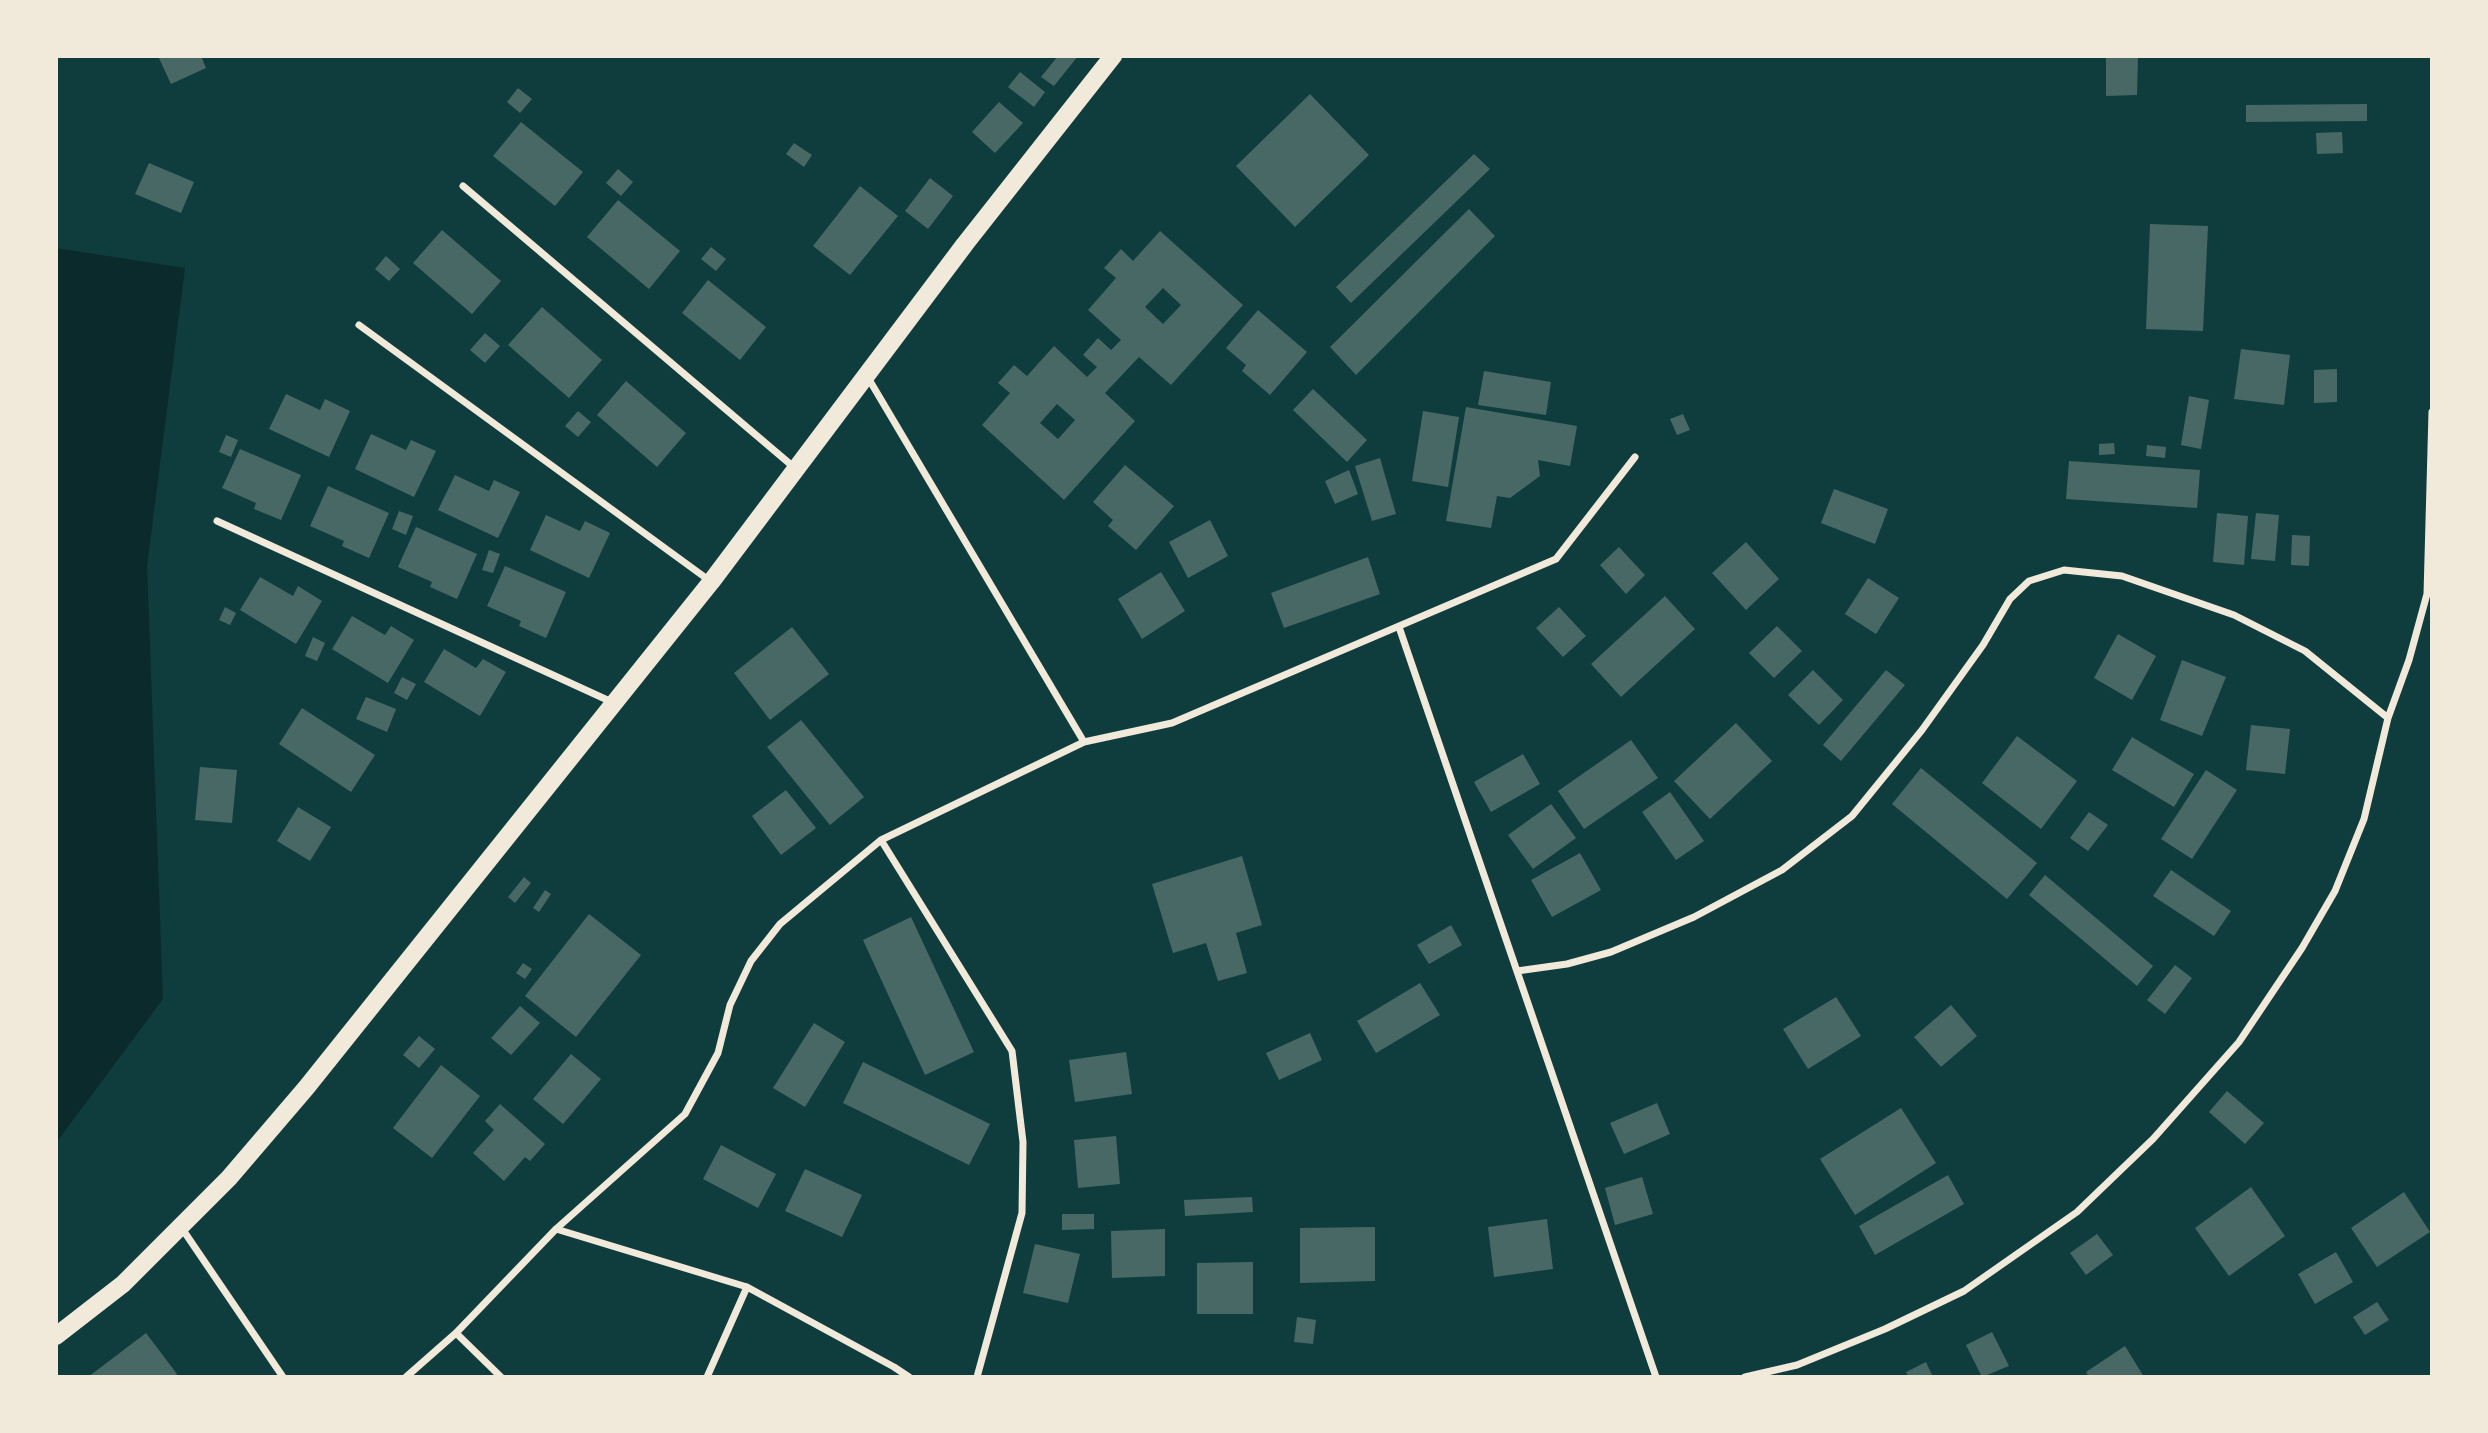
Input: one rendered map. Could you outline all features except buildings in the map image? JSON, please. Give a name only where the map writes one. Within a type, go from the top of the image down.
[{"type":"main road","points":[[56,1336],[123,1283],[229,1178],[306,1088],[710,582],[965,244],[1113,56]]},
{"type":"street","points":[[463,186],[797,470]]},
{"type":"street","points":[[359,325],[710,582]]},
{"type":"street","points":[[867,376],[1084,742]]},
{"type":"street","points":[[1745,1377],[1797,1365],[1885,1329],[1964,1291],[2077,1212],[2152,1139],[2239,1042],[2302,948],[2335,891],[2364,818],[2388,718],[2430,594],[2432,412]]},
{"type":"street","points":[[406,1377],[456,1333],[556,1229],[685,1114],[718,1053],[730,1006],[751,961],[780,924],[881,840],[1084,742],[1172,723],[1556,559],[1635,457]]},
{"type":"street","points":[[217,521],[614,703]]},
{"type":"street","points":[[1517,971],[1567,964],[1611,952],[1694,917],[1782,870],[1852,816],[1922,730],[1983,645],[2010,599],[2029,581],[2064,570],[2122,576],[2234,615],[2305,651],[2388,718]]},
{"type":"street","points":[[1399,627],[1656,1377]]},
{"type":"street","points":[[881,840],[1012,1051],[1023,1142],[1022,1213],[977,1377]]},
{"type":"street","points":[[180,1226],[283,1377]]},
{"type":"street","points":[[556,1229],[747,1287],[909,1377]]},
{"type":"street","points":[[707,1377],[747,1287]]},
{"type":"street","points":[[456,1333],[501,1377]]},
{"type":"water","points":[[56,248],[185,268],[147,566],[163,999],[56,1143]]}]
